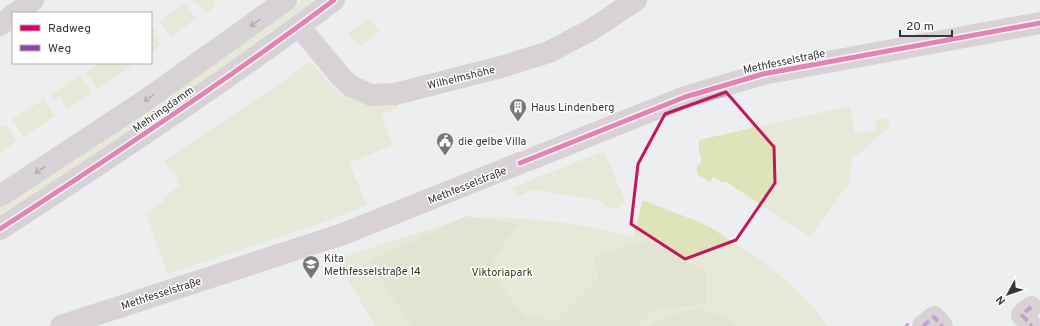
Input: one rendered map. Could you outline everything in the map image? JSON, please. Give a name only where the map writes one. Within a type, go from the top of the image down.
[{"type":"main road","name":"Mehringdamm","points":[[0,196],[143,102],[286,0]]},
{"type":"main road","name":"Mehringdamm","points":[[0,229],[96,168],[173,116],[334,0]]},
{"type":"street","points":[[17,12],[33,0]]},
{"type":"street","name":"Wilhelmshöhe","points":[[299,26],[340,77],[351,86],[371,94],[394,94],[501,67],[549,52],[591,30],[636,0]]},
{"type":"street","points":[[0,25],[12,16]]},
{"type":"street","name":"Methfesselstraße","points":[[61,326],[343,234],[686,97],[763,74],[1040,23]]},
{"type":"street","points":[[912,325],[934,317],[942,326]]},
{"type":"highlighted area","points":[[726,92],[774,147],[775,183],[736,240],[685,259],[631,224],[638,164],[665,114]]},
{"type":"green space","points":[[192,0],[217,0],[213,3],[215,6],[206,13],[198,3],[195,4]]},
{"type":"green space","points":[[301,0],[317,0],[283,26],[0,219],[0,206],[255,34]]},
{"type":"green space","points":[[185,3],[196,18],[171,37],[159,21]]},
{"type":"green space","points":[[369,19],[379,31],[360,47],[348,33]]},
{"type":"green space","points":[[152,26],[157,31],[153,34],[161,45],[152,51]]},
{"type":"green space","points":[[310,63],[316,67],[334,88],[346,96],[368,104],[384,106],[397,104],[399,108],[381,115],[393,145],[349,163],[367,205],[322,223],[167,274],[146,213],[165,200],[164,197],[180,186],[176,181],[179,179],[164,161],[277,86],[306,64]]},
{"type":"green space","points":[[97,64],[129,64],[131,66],[97,89],[86,72]]},
{"type":"green space","points":[[80,75],[92,93],[67,109],[60,97],[54,101],[50,95]]},
{"type":"green space","points":[[44,99],[55,116],[24,137],[12,119]]},
{"type":"green space","points":[[850,106],[855,133],[876,130],[875,120],[887,118],[891,125],[858,155],[853,155],[849,173],[849,176],[852,179],[810,237],[725,181],[723,183],[713,177],[710,182],[697,174],[697,165],[701,163],[699,140]]},
{"type":"green space","points":[[6,124],[17,141],[0,153],[0,128]]},
{"type":"green space","points":[[604,151],[624,198],[623,204],[619,208],[613,209],[607,207],[600,200],[533,190],[520,196],[516,195],[511,188]]},
{"type":"green space","name":"Viktoriapark","points":[[643,200],[706,225],[757,258],[796,289],[818,313],[827,326],[375,326],[336,259],[461,219],[502,217],[575,224],[633,237]]},
{"type":"green space","points":[[466,216],[518,224],[490,266],[502,289],[525,315],[555,321],[598,278],[594,257],[635,243],[649,242],[707,273],[706,303],[655,309],[637,326],[411,326],[370,261]]},
{"type":"green space","points":[[694,310],[728,319],[738,326],[649,326],[671,315]]},
{"type":"marked path","points":[[1031,307],[1022,315],[1032,326]]},
{"type":"marked path","points":[[923,326],[934,317],[942,326]]},
{"type":"cycle path","points":[[0,229],[169,118],[334,0]]},
{"type":"cycle path","points":[[520,163],[685,97],[763,74],[1040,23]]},
{"type":"place","name":"Haus Lindenberg","points":[[518,122]]},
{"type":"place","name":"die gelbe Villa","points":[[445,156]]},
{"type":"place","name":"Kita Methfesselstraße 14","points":[[311,279]]}]
